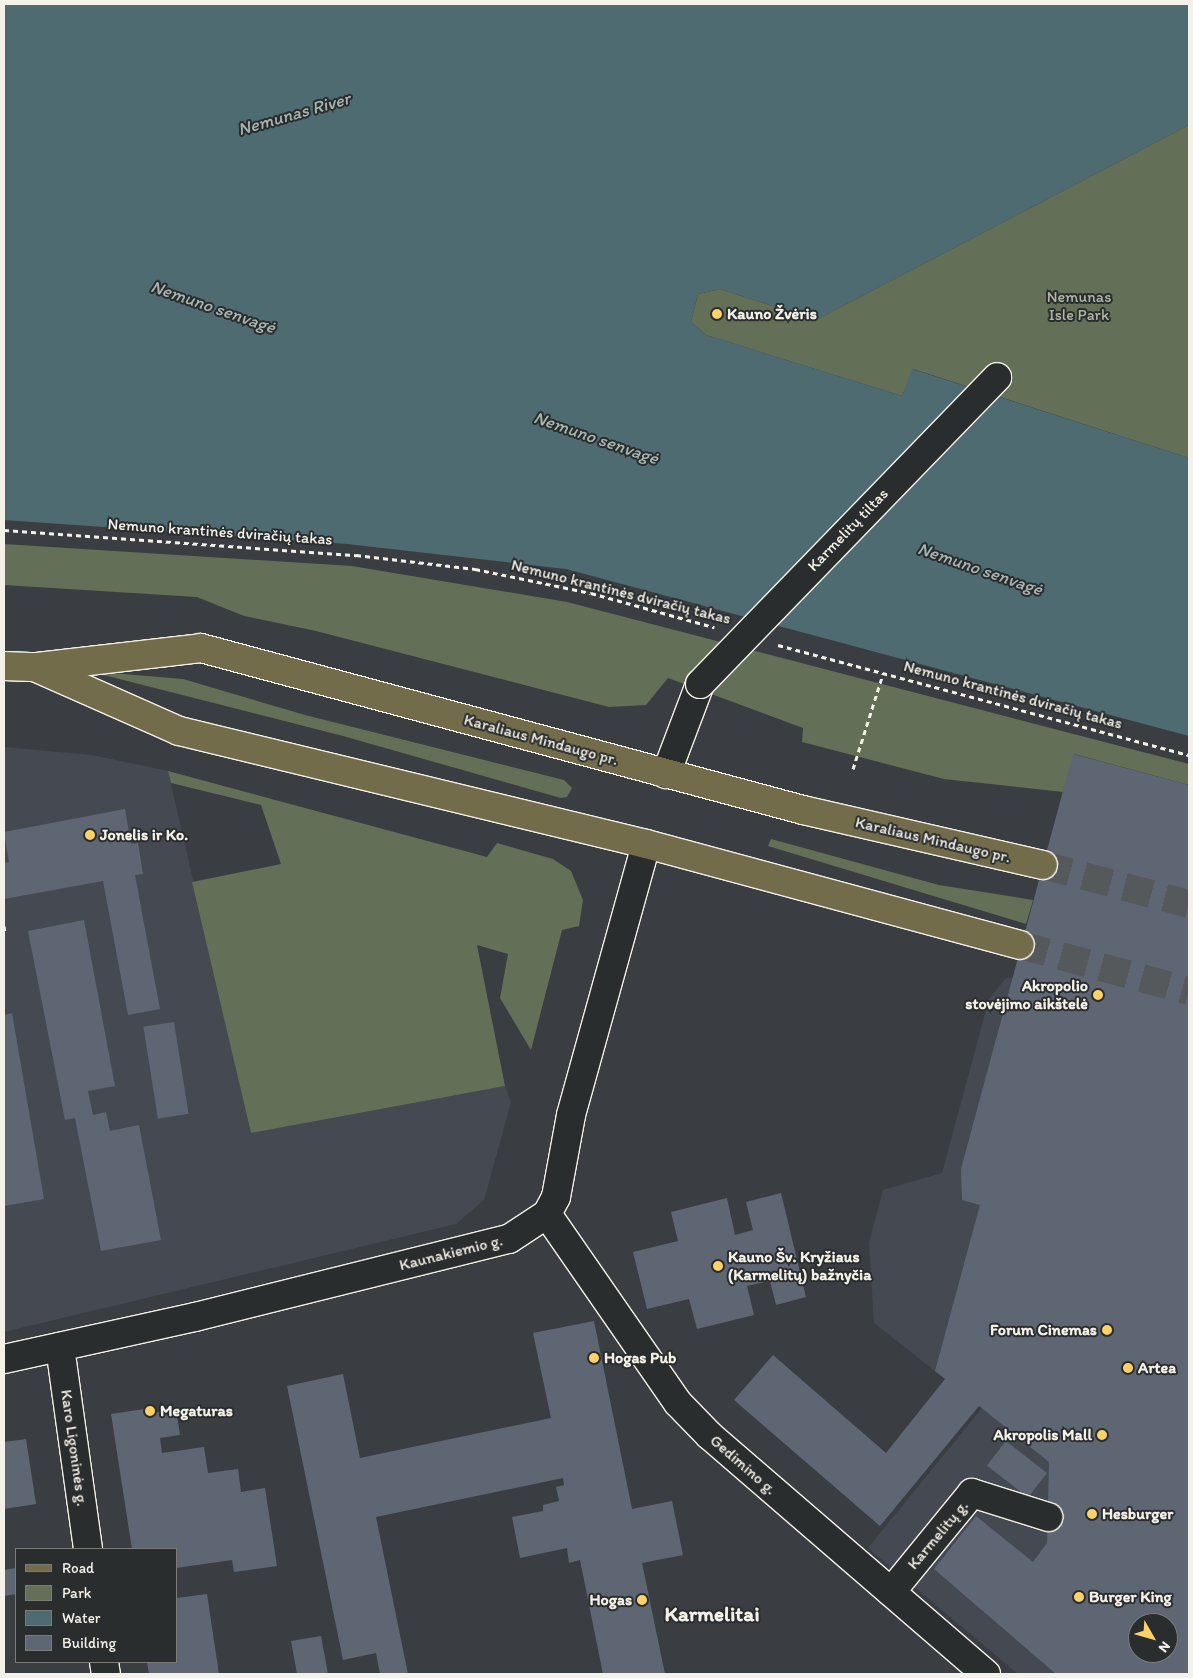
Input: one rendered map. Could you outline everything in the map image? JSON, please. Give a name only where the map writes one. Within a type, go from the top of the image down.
[{"type":"main road","name":"Karaliaus Mindaugo pr.","points":[[4,666],[37,667],[201,648],[803,810],[1043,865]]},
{"type":"main road","name":"Karaliaus Mindaugo pr.","points":[[37,667],[179,731],[646,844],[1020,945]]},
{"type":"street","name":"Karmelitų tiltas","points":[[666,774],[700,684],[997,377]]},
{"type":"street","points":[[547,1214],[556,1197],[571,1115],[646,844]]},
{"type":"street","name":"Kaunakiemio g.","points":[[4,1359],[509,1239],[547,1214]]},
{"type":"street","name":"Gedimino g.","points":[[547,1214],[678,1404],[709,1435],[986,1674]]},
{"type":"street","name":"Karo Ligoninės g.","points":[[60,1347],[88,1548]]},
{"type":"street","name":"Karmelitų g.","points":[[890,1592],[972,1493],[1048,1517]]},
{"type":"path","name":"Nemuno krantinės dviračių takas","points":[[4,530],[356,555],[475,569],[591,593],[723,630]]},
{"type":"path","name":"Nemuno krantinės dviračių takas","points":[[770,642],[1189,755]]},
{"type":"path","points":[[852,769],[883,674]]},
{"type":"path","points":[[4,926],[5,932]]},
{"type":"shaded area","points":[[4,747],[92,755],[168,771],[251,1133],[505,1086],[511,1102],[484,1200],[456,1224],[4,1332]]},
{"type":"shaded area","points":[[1006,978],[1041,978],[1189,1020],[1189,1674],[1018,1674],[868,1548],[982,1408],[874,1323],[869,1243],[883,1190],[942,1173],[989,999]]},
{"type":"green space","name":"Nemunas Isle Park","points":[[1189,125],[1189,458],[913,369],[902,396],[706,335],[691,322],[698,294],[720,289],[816,320]]},
{"type":"green space","points":[[4,544],[352,566],[567,602],[1189,764],[1189,785],[1074,754],[1063,792],[944,779],[802,742],[803,728],[668,678],[646,705],[609,707],[316,631],[244,616],[197,597],[4,585]]},
{"type":"green space","points":[[88,671],[183,679],[305,715],[564,780],[572,788],[567,797],[561,798],[343,736]]},
{"type":"green space","points":[[168,771],[487,857],[497,843],[553,859],[571,871],[583,900],[579,926],[562,930],[531,1050],[500,998],[508,954],[477,945],[505,1086],[251,1133],[192,882],[281,864],[261,805],[171,783]]},
{"type":"green space","points":[[771,839],[939,885],[1033,900],[1026,924],[768,846]]},
{"type":"water","points":[[4,4],[1189,4],[1189,125],[816,320],[720,289],[698,294],[691,322],[706,335],[902,396],[912,369],[1189,458],[1189,736],[566,569],[347,544],[4,520]]},
{"type":"building","points":[[1073,754],[1189,785],[1189,1674],[1056,1674],[934,1569],[976,1516],[1033,1562],[1047,1543],[1049,1462],[979,1406],[880,1526],[734,1400],[773,1355],[886,1453],[945,1379],[935,1371],[980,1205],[962,1200],[961,1169]]},
{"type":"building","points":[[125,809],[131,844],[138,843],[143,874],[135,875],[160,1009],[128,1015],[103,881],[4,899],[4,863],[9,862],[4,832]]},
{"type":"building","points":[[84,920],[115,1086],[88,1091],[93,1115],[106,1112],[110,1131],[139,1125],[161,1240],[101,1251],[75,1118],[65,1120],[28,931]]},
{"type":"building","points":[[12,1013],[44,1199],[4,1206],[4,1015]]},
{"type":"building","points":[[174,1022],[189,1114],[158,1119],[143,1027]]},
{"type":"building","name":"Kauno Šv. Kryžiaus (Karmelitų) bažnyčia","points":[[781,1193],[806,1297],[776,1305],[770,1281],[747,1286],[754,1315],[697,1329],[689,1299],[647,1309],[633,1252],[678,1241],[671,1212],[727,1198],[735,1235],[753,1230],[746,1202]]},
{"type":"building","points":[[594,1321],[632,1509],[672,1501],[683,1555],[642,1563],[665,1674],[603,1674],[580,1560],[569,1563],[567,1548],[520,1558],[512,1517],[543,1511],[543,1505],[559,1501],[556,1487],[564,1485],[563,1478],[376,1517],[408,1674],[380,1674],[376,1653],[343,1660],[287,1386],[343,1374],[360,1458],[551,1418],[533,1333]]},
{"type":"building","points":[[151,1408],[152,1413],[176,1409],[180,1435],[160,1438],[162,1453],[204,1447],[208,1473],[238,1469],[241,1492],[265,1488],[277,1566],[234,1572],[232,1560],[178,1568],[178,1548],[132,1548],[111,1414]]},
{"type":"building","points":[[26,1439],[36,1504],[4,1509],[4,1442]]},
{"type":"building","points":[[1006,1441],[1047,1473],[1028,1497],[987,1465]]},
{"type":"building","points":[[15,1568],[15,1594],[4,1596],[4,1570]]},
{"type":"building","points":[[207,1594],[219,1674],[149,1674],[147,1663],[178,1663],[178,1598]]},
{"type":"building","points":[[321,1636],[328,1674],[297,1674],[291,1641]]},
{"type":"tunnel","points":[[1043,865],[1189,904]]},
{"type":"tunnel","points":[[1020,945],[1189,991]]},
{"type":"place","name":"Kauno Žvėris","points":[[717,314]]},
{"type":"place","name":"Jonelis ir Ko.","points":[[90,835]]},
{"type":"place","name":"Akropolio stovėjimo aikštelė","points":[[1098,995]]},
{"type":"place","name":"Kauno Šv. Kryžiaus (Karmelitų) bažnyčia","points":[[718,1266]]},
{"type":"place","name":"Forum Cinemas","points":[[1107,1330]]},
{"type":"place","name":"Hogas Pub","points":[[594,1358]]},
{"type":"place","name":"Artea","points":[[1128,1368]]},
{"type":"place","name":"Megaturas","points":[[150,1411]]},
{"type":"place","name":"Akropolis Mall","points":[[1102,1435]]},
{"type":"place","name":"Hesburger","points":[[1092,1514]]},
{"type":"place","name":"Burger King","points":[[1079,1597]]},
{"type":"place","name":"Hogas","points":[[642,1600]]},
{"type":"district","name":"Karmelitai","points":[[712,1614]]},
{"type":"water label","name":"Nemunas River","points":[[294,114]]},
{"type":"water label","name":"Nemuno senvagė","points":[[213,307]]},
{"type":"water label","name":"Nemuno senvagė","points":[[596,438]]},
{"type":"water label","name":"Nemuno senvagė","points":[[980,569]]}]
